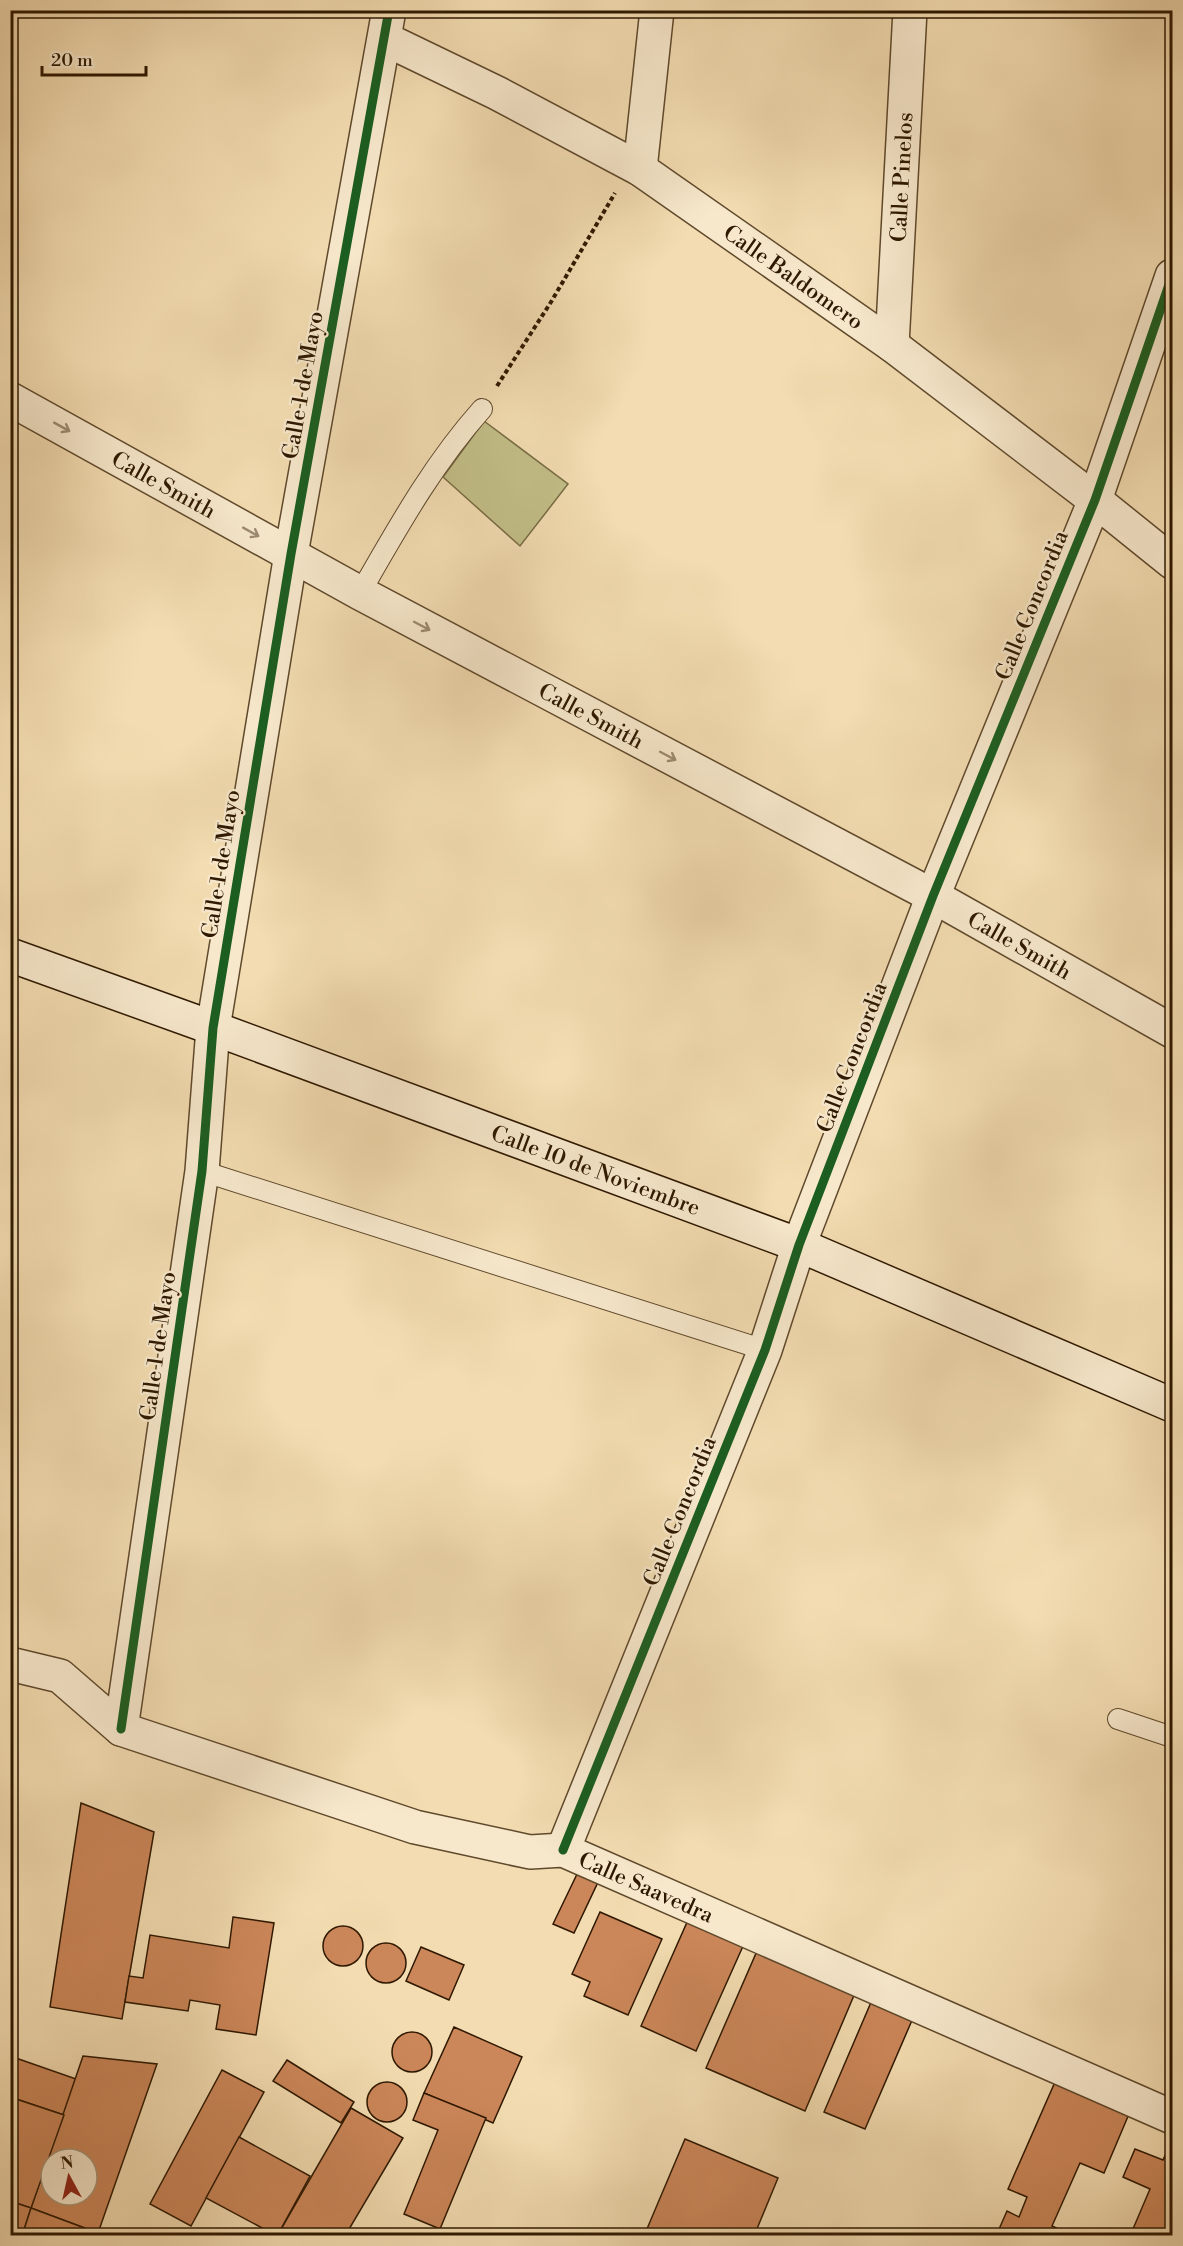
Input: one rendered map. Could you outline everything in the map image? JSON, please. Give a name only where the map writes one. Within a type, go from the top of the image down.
[{"type":"street","points":[[636,166],[657,10]]},
{"type":"street","name":"Calle Pinelos","points":[[892,345],[910,10]]},
{"type":"street","name":"Calle Baldomero","points":[[387,25],[497,93],[636,166],[892,345],[1173,562]]},
{"type":"street","name":"Calle 1 de Mayo","points":[[121,1729],[202,1172],[213,1028],[291,554],[387,25]]},
{"type":"street","name":"Calle Concordia","points":[[563,1851],[765,1350],[799,1245],[933,896],[1095,500],[1173,276]]},
{"type":"street","name":"Calle Smith","points":[[10,399],[360,593],[933,896],[1173,1031]]},
{"type":"street","name":"Calle 10 de Noviembre","points":[[10,955],[799,1245],[1173,1405]]},
{"type":"street","name":"Calle Saavedra","points":[[10,1664],[60,1676],[121,1729],[416,1827],[530,1852],[563,1851],[1173,2116]]},
{"type":"lane","points":[[360,593],[427,479],[459,435],[482,409]]},
{"type":"lane","points":[[202,1172],[765,1350]]},
{"type":"lane","points":[[1118,1719],[1173,1737]]},
{"type":"path","points":[[482,409],[636,166]]},
{"type":"shaded area","points":[[484,421],[568,484],[520,546],[443,477]]},
{"type":"building","points":[[81,1803],[154,1832],[122,2019],[50,2007]]},
{"type":"building","points":[[579,1870],[599,1880],[574,1933],[553,1924]]},
{"type":"building","points":[[600,1912],[662,1939],[628,2015],[584,1996],[590,1982],[572,1974]]},
{"type":"building","points":[[233,1917],[274,1923],[256,2035],[216,2029],[220,2005],[190,2000],[188,2011],[125,2002],[129,1976],[143,1978],[150,1935],[229,1948]]},
{"type":"building","points":[[688,1920],[744,1944],[696,2051],[641,2026]]},
{"type":"building","points":[[343,1926],[357,1932],[363,1946],[357,1960],[343,1966],[329,1960],[323,1946],[329,1932]]},
{"type":"building","points":[[386,1943],[400,1949],[406,1963],[400,1977],[386,1983],[372,1977],[366,1963],[372,1949]]},
{"type":"building","points":[[421,1947],[464,1965],[449,2000],[406,1981]]},
{"type":"building","points":[[757,1951],[855,1993],[805,2111],[706,2068]]},
{"type":"building","points":[[872,2000],[913,2018],[865,2129],[824,2112]]},
{"type":"building","points":[[454,2027],[522,2057],[493,2123],[424,2093]]},
{"type":"building","points":[[412,2032],[426,2038],[432,2052],[426,2066],[412,2072],[398,2066],[392,2052],[398,2038]]},
{"type":"building","points":[[10,2056],[76,2079],[64,2115],[10,2097]]},
{"type":"building","points":[[83,2056],[157,2064],[98,2233],[31,2208],[39,2185],[39,2207],[99,2207],[99,2147],[52,2147]]},
{"type":"building","points":[[287,2060],[354,2102],[341,2123],[273,2081]]},
{"type":"building","points":[[222,2070],[264,2092],[191,2226],[150,2204]]},
{"type":"building","points":[[387,2082],[401,2088],[407,2102],[401,2116],[387,2122],[373,2116],[367,2102],[373,2088]]},
{"type":"building","points":[[1055,2082],[1129,2114],[1104,2173],[1080,2163],[1052,2226],[1074,2236],[996,2236],[1007,2211],[1019,2217],[1027,2197],[1008,2189]]},
{"type":"building","points":[[424,2093],[486,2118],[440,2229],[404,2214],[438,2130],[413,2120]]},
{"type":"building","points":[[10,2097],[64,2115],[53,2147],[39,2147],[39,2185],[31,2208],[10,2201]]},
{"type":"building","points":[[351,2108],[403,2138],[345,2236],[277,2236]]},
{"type":"building","points":[[239,2137],[310,2176],[277,2236],[206,2198]]},
{"type":"building","points":[[685,2139],[778,2178],[754,2236],[644,2236]]},
{"type":"building","points":[[1172,2140],[1172,2211],[1162,2236],[1130,2236],[1150,2189],[1123,2177],[1135,2149],[1163,2160]]},
{"type":"building","points":[[10,2201],[31,2208],[22,2236],[10,2236]]},
{"type":"building","points":[[31,2208],[98,2233],[107,2236],[22,2236]]},
{"type":"cycle path","points":[[121,1729],[202,1171],[213,1028],[291,554],[389,10]]},
{"type":"cycle path","points":[[563,1850],[765,1350],[799,1245],[933,896],[1095,500],[1172,276]]}]
